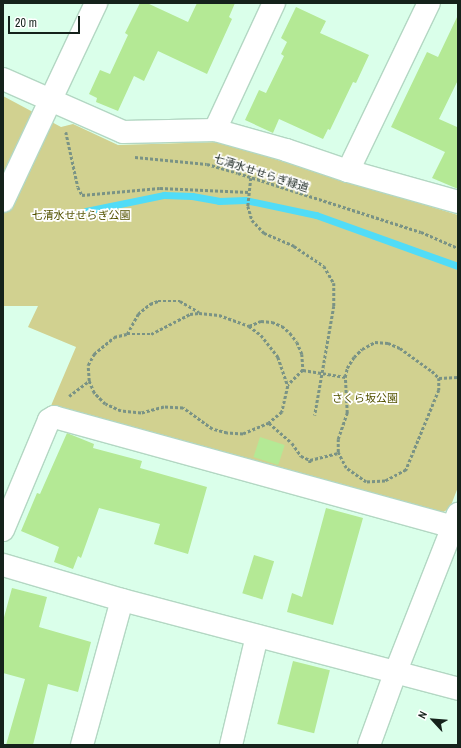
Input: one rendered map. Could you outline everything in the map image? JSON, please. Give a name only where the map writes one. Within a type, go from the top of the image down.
[{"type":"street","points":[[3,201],[96,3]]},
{"type":"street","points":[[215,130],[274,3]]},
{"type":"street","points":[[348,171],[429,3]]},
{"type":"street","points":[[3,79],[123,132],[215,130],[286,150],[348,171],[458,202]]},
{"type":"street","points":[[3,530],[49,420],[54,417],[305,487],[456,520],[396,671],[369,745]]},
{"type":"street","points":[[3,565],[122,600],[396,671],[458,689]]},
{"type":"street","points":[[82,745],[122,600]]},
{"type":"street","points":[[231,745],[257,636]]},
{"type":"path","points":[[62,129],[73,134]]},
{"type":"path","points":[[66,131],[78,187],[82,195],[160,188],[249,192]]},
{"type":"path","name":"七清水せせらぎ緑道","points":[[129,156],[206,164],[421,232],[458,248]]},
{"type":"path","points":[[252,178],[248,206],[252,220],[264,233],[294,246],[324,266],[334,283],[334,306],[315,415]]},
{"type":"path","points":[[127,334],[138,314],[150,304],[158,301],[180,301],[200,313]]},
{"type":"path","points":[[249,326],[261,321],[272,322],[282,326],[297,342],[302,354],[303,370],[288,386],[282,412],[269,423],[243,434],[212,429],[183,408],[164,407],[140,413],[121,411],[105,404],[94,393],[89,381],[88,365],[94,354],[114,336],[127,334],[151,334],[190,314],[200,313],[219,315],[249,326],[261,335],[278,357],[288,386]]},
{"type":"path","points":[[375,342],[388,343],[400,348],[432,371],[438,378],[439,390],[406,470],[385,481],[366,482],[346,468],[338,453],[338,439],[348,413],[345,377],[347,368],[354,357],[362,349],[375,342]]},
{"type":"path","points":[[303,370],[345,377]]},
{"type":"path","points":[[438,378],[458,377]]},
{"type":"path","points":[[269,423],[292,443],[301,456],[310,460],[338,453]]},
{"type":"path","points":[[305,487],[310,460]]},
{"type":"green space","points":[[3,96],[61,127],[73,124],[118,145],[219,142],[458,215],[458,487],[450,508],[440,514],[50,408],[76,347],[28,327],[38,306],[3,306]]},
{"type":"building","points":[[140,3],[147,3],[188,22],[197,3],[235,3],[229,17],[232,19],[207,74],[158,51],[144,81],[134,76],[118,111],[96,102],[97,98],[89,94],[100,70],[110,74],[128,35],[125,33]]},
{"type":"building","points":[[296,7],[326,21],[320,33],[369,55],[356,83],[353,82],[330,130],[328,129],[323,139],[279,119],[273,133],[245,120],[259,90],[266,93],[284,56],[281,54],[287,42],[281,38]]},
{"type":"building","points":[[458,15],[458,80],[439,119],[457,127],[458,124],[458,189],[432,178],[445,152],[391,127],[427,52],[438,57]]},
{"type":"building","points":[[67,433],[94,444],[93,448],[142,461],[140,468],[207,487],[188,554],[154,544],[160,524],[99,508],[81,558],[78,556],[73,569],[54,562],[59,547],[21,531],[37,493],[40,494]]},
{"type":"building","points":[[260,437],[285,445],[278,465],[254,457]]},
{"type":"building","points":[[326,508],[363,518],[333,625],[287,612],[292,593],[302,597]]},
{"type":"building","points":[[254,555],[274,561],[262,599],[242,593]]},
{"type":"building","points":[[12,588],[47,597],[39,627],[91,642],[78,692],[48,684],[33,745],[6,745],[25,679],[3,673],[3,621]]},
{"type":"building","points":[[293,661],[330,670],[314,733],[277,724]]},
{"type":"waterway","points":[[86,211],[164,195],[192,196],[219,201],[245,200],[316,215],[458,266]]},
{"type":"park label","name":"七清水せせらぎ公園","points":[[81,215]]},
{"type":"park label","name":"さくら坂公園","points":[[365,398]]}]
